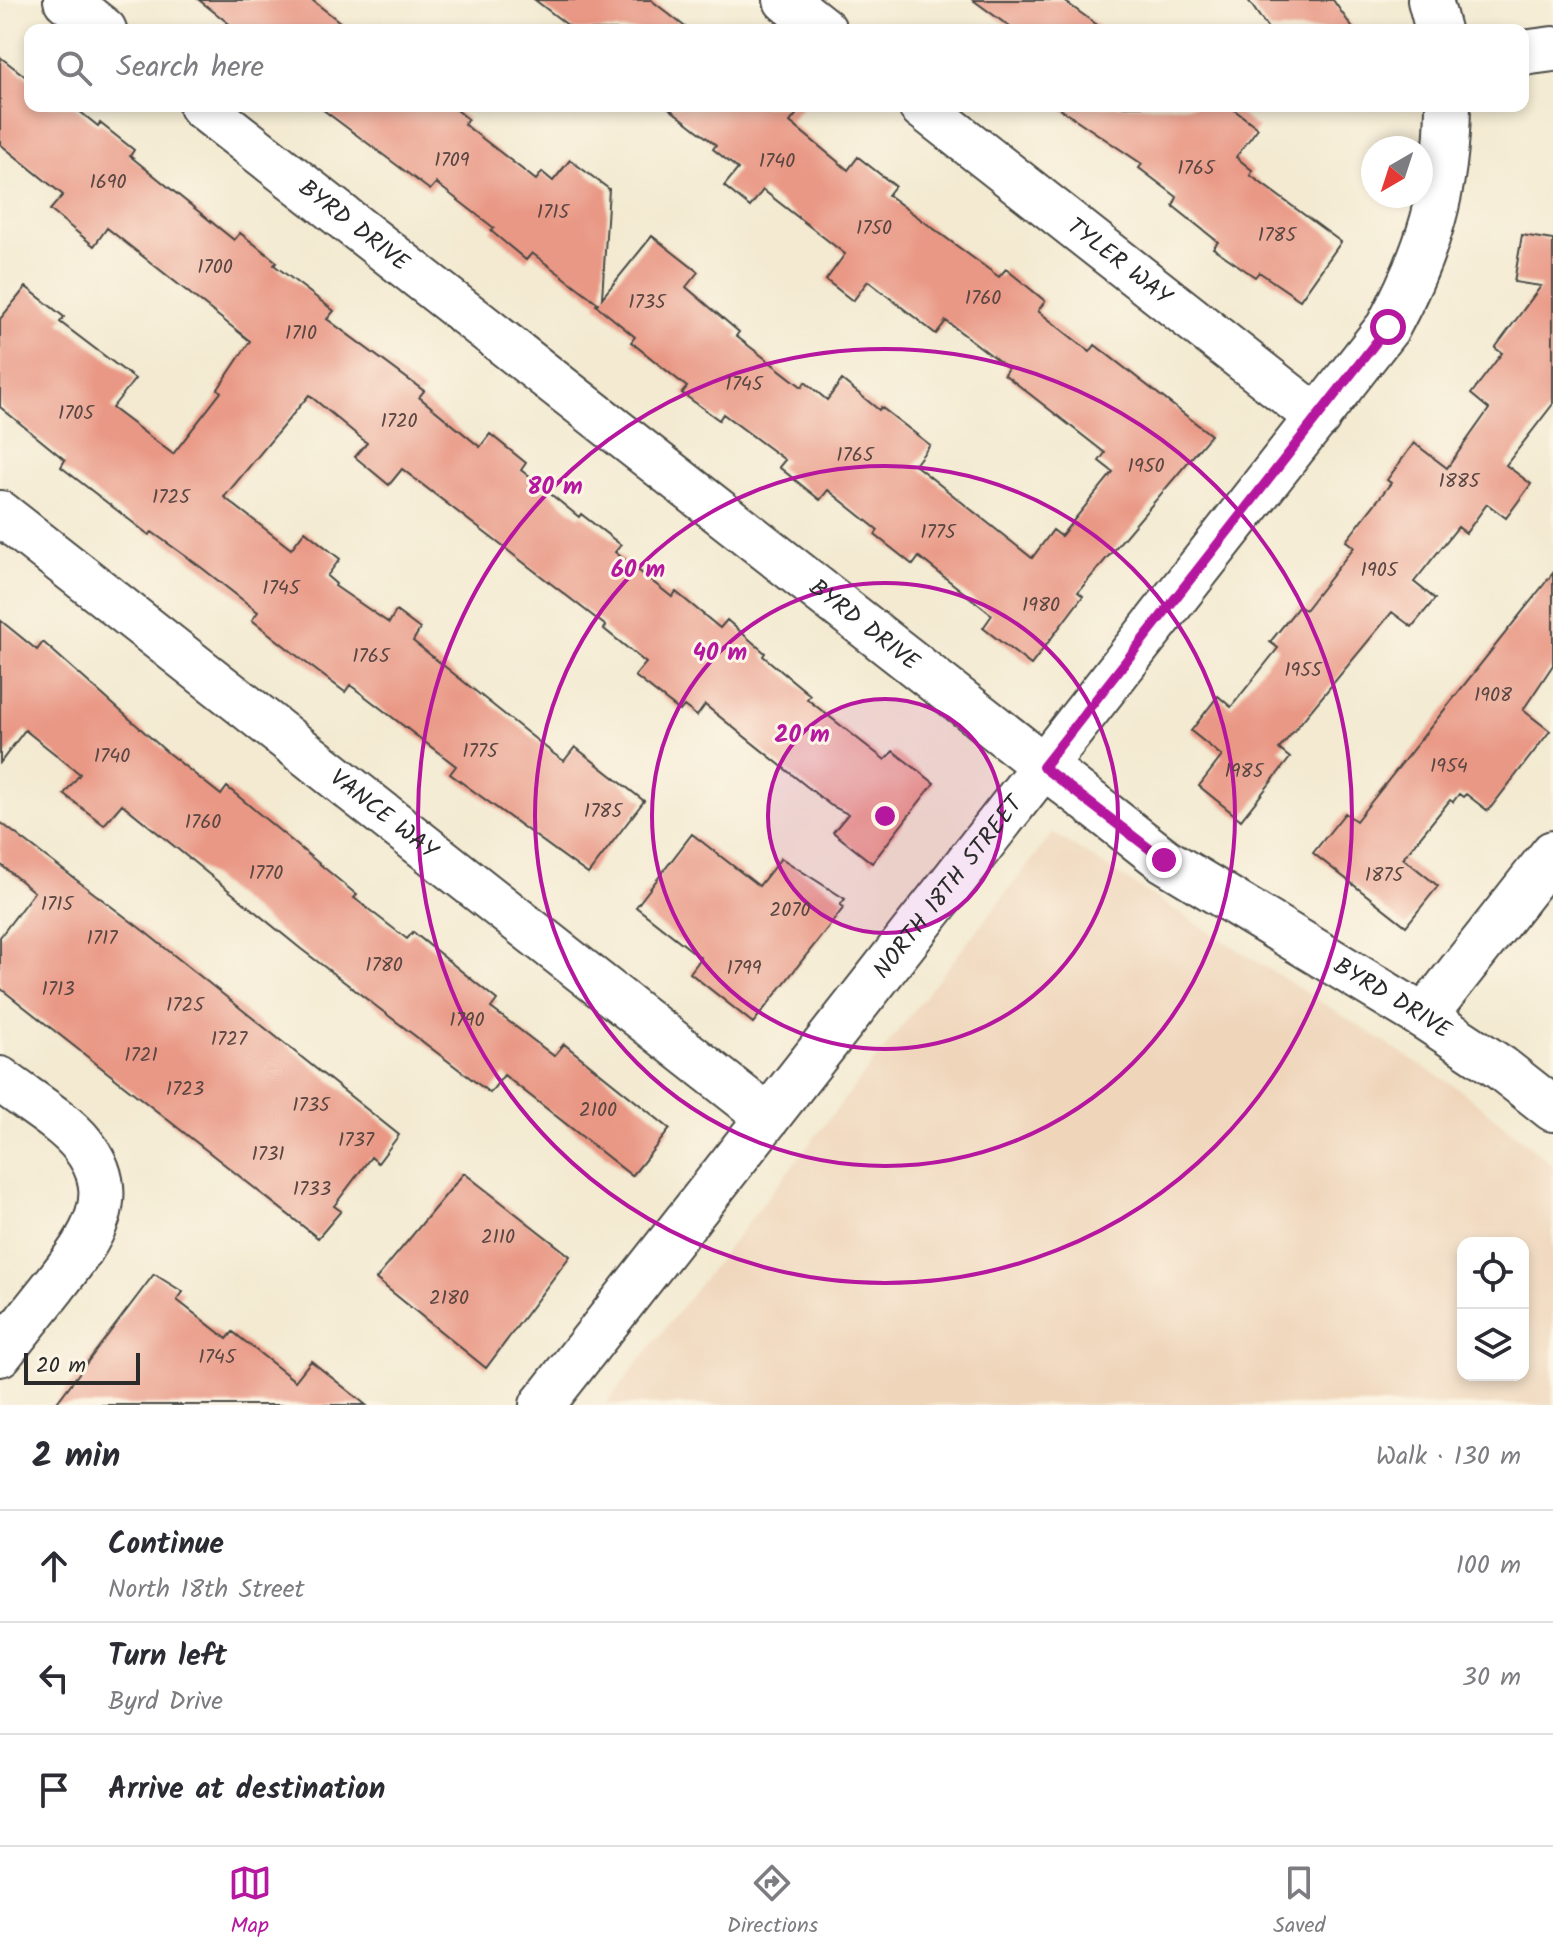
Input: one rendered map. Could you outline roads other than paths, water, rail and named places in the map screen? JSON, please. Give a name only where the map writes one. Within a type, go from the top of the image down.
[{"type":"street","points":[[66,0],[96,24]]},
{"type":"street","points":[[786,0],[816,24]]},
{"type":"street","points":[[1430,0],[1436,24]]},
{"type":"street","points":[[1529,52],[1553,49]]},
{"type":"street","name":"BYRD DRIVE","points":[[209,112],[1164,860],[1424,1017],[1501,1068],[1553,1109]]},
{"type":"street","name":"TYLER WAY","points":[[929,112],[1318,418]]},
{"type":"street","name":"NORTH 18TH STREET","points":[[542,1405],[1388,327],[1417,271],[1437,215],[1448,153],[1448,112]]},
{"type":"street","name":"VANCE WAY","points":[[0,513],[768,1117]]},
{"type":"street","points":[[1424,1017],[1553,853]]},
{"type":"street","points":[[0,1079],[81,1142],[95,1165],[102,1190],[99,1218],[88,1242],[0,1354]]}]
